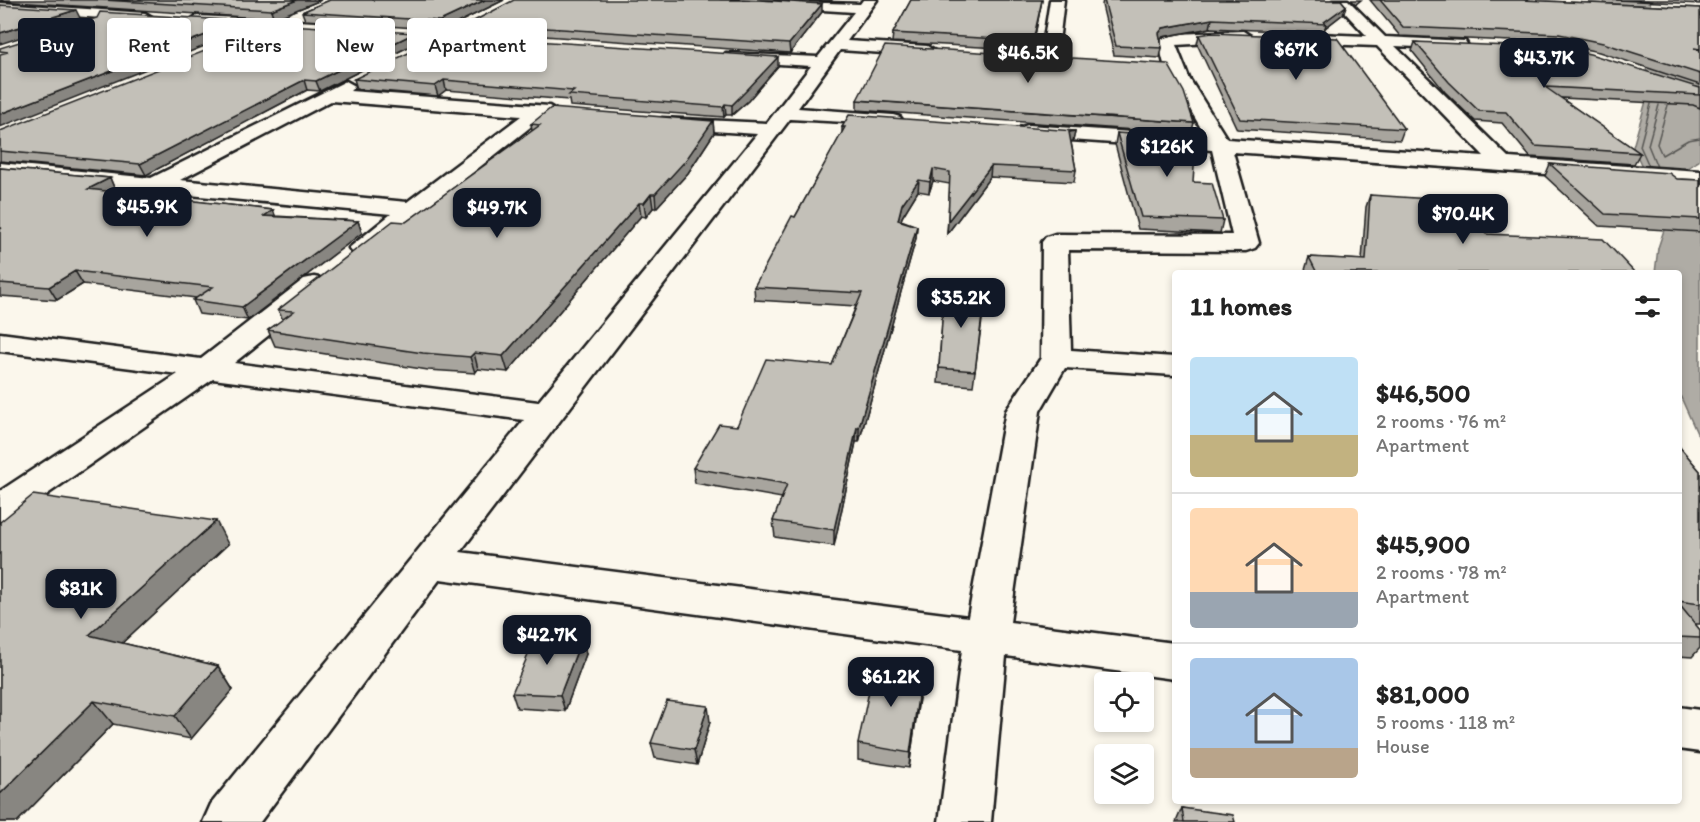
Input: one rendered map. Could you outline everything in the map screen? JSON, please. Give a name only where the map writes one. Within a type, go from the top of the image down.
[{"type":"street","points":[[729,0],[866,4]]},
{"type":"street","points":[[1049,59],[1057,0]]},
{"type":"street","points":[[1340,0],[1502,164]]},
{"type":"street","points":[[229,822],[546,413],[778,121],[866,4]]},
{"type":"street","points":[[0,7],[161,18]]},
{"type":"street","points":[[295,18],[316,9]]},
{"type":"street","points":[[95,21],[114,15]]},
{"type":"street","points":[[965,822],[986,636],[1014,450],[1023,411],[1056,358],[1055,242],[1246,243],[1220,146],[1174,66],[1167,48],[1168,42],[1201,36],[1255,37]]},
{"type":"street","points":[[1278,37],[1472,45]]},
{"type":"street","points":[[718,55],[943,52]]},
{"type":"street","points":[[1151,65],[1174,66]]},
{"type":"street","points":[[156,184],[357,80]]},
{"type":"street","points":[[0,509],[207,369],[412,209],[550,112],[327,95]]},
{"type":"street","points":[[655,120],[914,123]]},
{"type":"street","points":[[1008,130],[1700,178]]},
{"type":"street","points":[[0,170],[412,209]]},
{"type":"street","points":[[0,342],[546,413]]},
{"type":"street","points":[[1056,358],[1172,366]]},
{"type":"street","points":[[429,563],[1172,661]]},
{"type":"street","points":[[1682,729],[1700,731]]},
{"type":"water","points":[[1603,0],[1648,0],[1679,58],[1700,77],[1700,160],[1663,184],[1700,232],[1700,440],[1682,400],[1682,270],[1655,270],[1658,248],[1667,221],[1633,147],[1650,87],[1642,47],[1614,18]]},
{"type":"building","points":[[103,0],[297,0],[271,10]]},
{"type":"building","points":[[330,0],[485,0],[446,18],[407,19],[302,12]]},
{"type":"building","points":[[514,0],[759,0],[822,4],[789,44],[547,28],[547,18],[480,18]]},
{"type":"building","points":[[911,0],[1042,0],[1033,41],[893,33]]},
{"type":"building","points":[[1104,0],[1341,0],[1346,6],[1324,22],[1326,24],[1212,19],[1163,28],[1159,33],[1162,48],[1116,46]]},
{"type":"building","points":[[1380,0],[1522,0],[1700,8],[1700,49],[1694,48],[1700,51],[1700,74],[1603,43],[1559,34],[1403,27]]},
{"type":"building","points":[[0,5],[76,10],[50,18],[18,18],[18,28],[0,33]]},
{"type":"building","points":[[100,12],[203,19],[203,36],[191,41],[191,18],[107,18],[107,72],[109,72],[0,114],[0,54],[8,52],[0,51],[0,48],[18,42],[18,72],[95,72],[95,19]]},
{"type":"building","points":[[303,26],[315,27],[315,72],[335,72],[316,81],[304,80],[140,164],[0,151],[0,131],[151,72],[191,72],[191,56],[203,52],[203,72],[303,72]]},
{"type":"building","points":[[395,32],[407,32],[407,37],[395,43]]},
{"type":"building","points":[[1212,33],[1337,38],[1404,129],[1240,119],[1199,35]]},
{"type":"building","points":[[547,42],[778,57],[732,105],[725,104],[723,107],[569,95],[574,91],[444,80],[435,86],[354,79],[369,72],[395,72],[395,59],[407,54],[407,72],[547,72]]},
{"type":"building","points":[[1415,42],[1559,48],[1590,54],[1700,88],[1700,95],[1545,87],[1640,153],[1535,146],[1506,112],[1479,111],[1449,82]]},
{"type":"building","points":[[885,46],[1168,64],[1184,92],[1194,123],[857,100]]},
{"type":"building","points":[[551,108],[713,121],[686,160],[655,194],[651,194],[644,203],[639,203],[503,356],[474,353],[470,357],[423,353],[268,330],[294,311],[278,310],[393,221],[406,222],[540,125],[531,124]]},
{"type":"building","points":[[849,115],[1075,131],[1069,132],[1076,170],[991,166],[948,221],[950,172],[933,169],[930,182],[919,180],[902,204],[898,220],[917,226],[859,427],[857,427],[834,530],[773,521],[787,484],[693,468],[719,424],[737,426],[766,359],[832,365],[862,293],[754,287],[792,216],[795,217],[845,127],[842,127]]},
{"type":"building","points":[[1117,133],[1196,139],[1193,182],[1212,183],[1223,220],[1141,217]]},
{"type":"building","points":[[1550,164],[1669,173],[1677,179],[1700,180],[1700,219],[1605,214]]},
{"type":"building","points":[[0,168],[110,178],[88,189],[273,210],[264,216],[358,221],[242,307],[193,300],[213,287],[75,271],[49,287],[0,283],[0,229],[2,228],[0,228]]},
{"type":"building","points":[[1370,195],[1461,201],[1486,234],[1603,239],[1632,270],[1316,270],[1309,257],[1366,260]]},
{"type":"building","points":[[944,289],[985,292],[975,371],[939,368]]},
{"type":"building","points":[[1682,450],[1700,471],[1700,604],[1682,602]]},
{"type":"building","points":[[33,495],[216,521],[89,635],[218,666],[175,716],[94,701],[0,794],[0,522]]},
{"type":"building","points":[[1682,608],[1700,630],[1700,638],[1682,637]]},
{"type":"building","points":[[536,636],[582,638],[560,695],[512,693]]},
{"type":"building","points":[[875,662],[922,669],[910,753],[858,744]]},
{"type":"building","points":[[667,701],[708,706],[694,750],[651,743]]},
{"type":"building","points":[[1182,808],[1233,815],[1235,822],[1184,822]]}]
